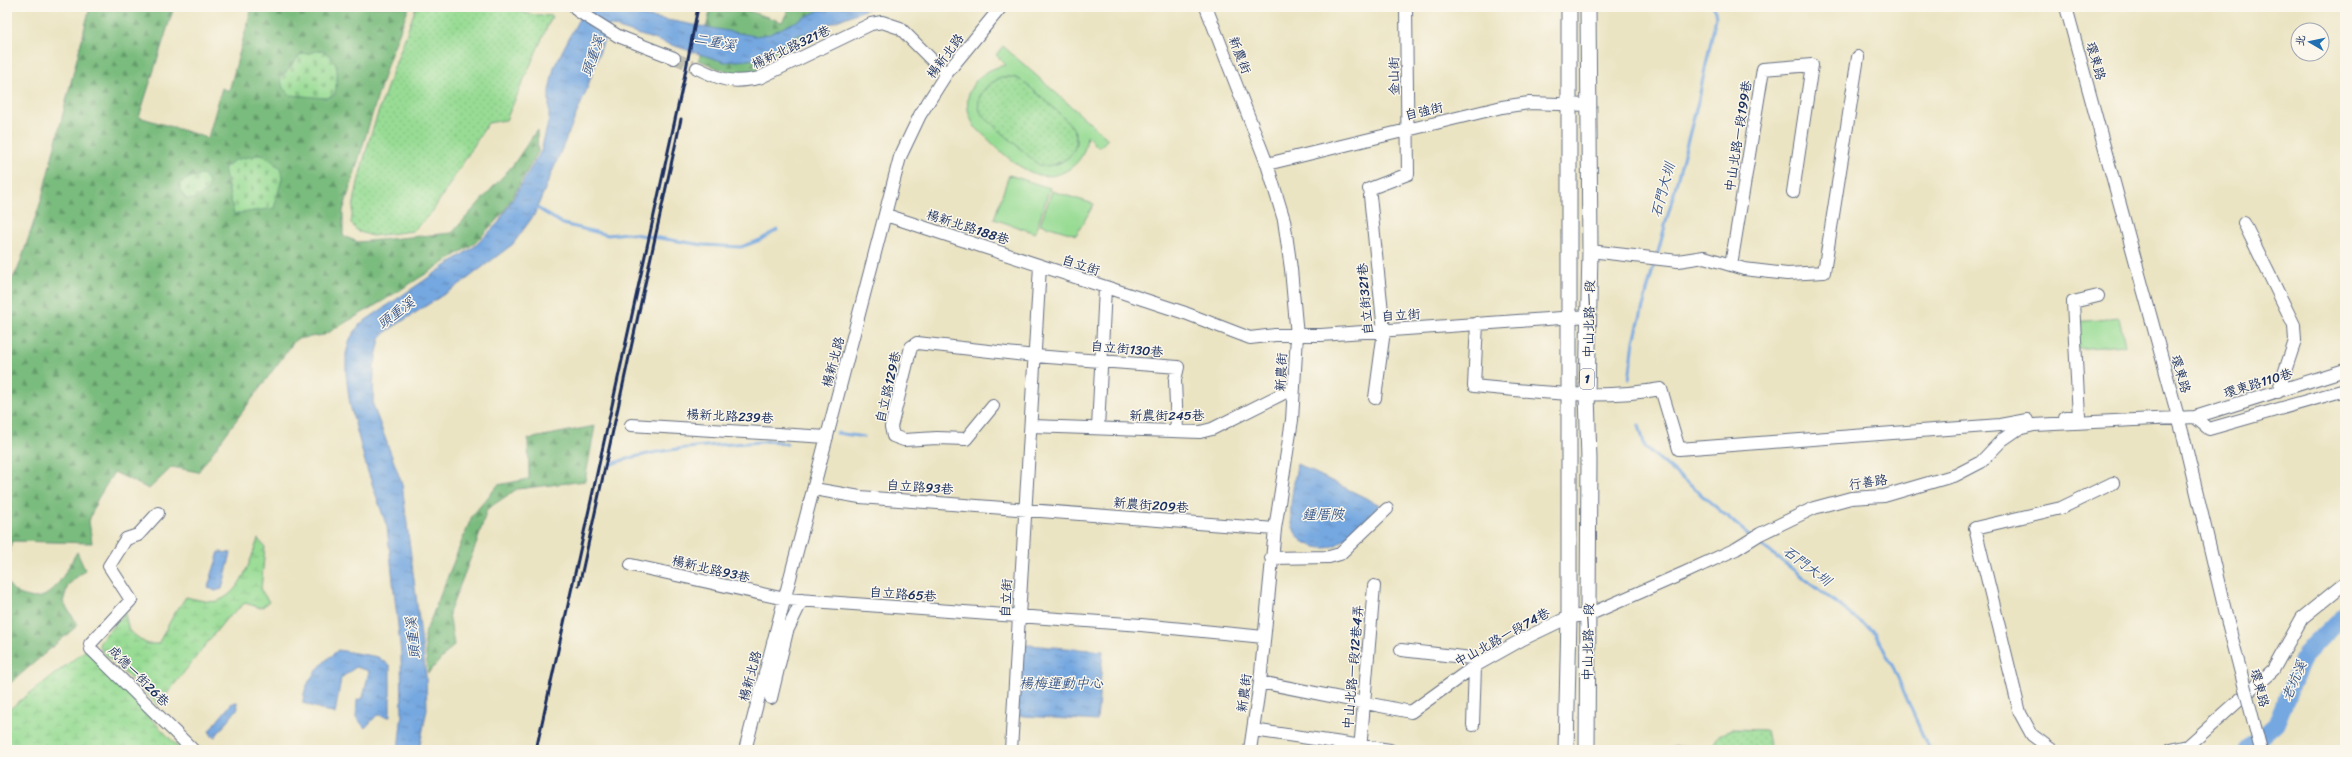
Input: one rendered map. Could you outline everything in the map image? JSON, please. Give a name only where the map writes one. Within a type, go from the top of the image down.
[{"type":"main road","name":"中山北路一段","points":[[1566,750],[1569,617],[1569,7]]},
{"type":"main road","name":"中山北路一段","points":[[1586,750],[1589,460],[1587,394],[1590,251],[1588,7]]},
{"type":"street","name":"楊新北路","points":[[745,750],[900,157],[920,115],[946,74],[1001,7]]},
{"type":"street","name":"新農街","points":[[1206,7],[1267,164],[1287,236],[1297,336],[1292,420],[1271,558],[1260,682],[1250,750]]},
{"type":"street","name":"金山街","points":[[1369,192],[1408,174],[1409,129],[1406,7]]},
{"type":"street","name":"環東路","points":[[2066,7],[2104,138],[2139,276],[2178,418],[2228,623],[2261,750]]},
{"type":"street","points":[[576,9],[618,36],[674,58]]},
{"type":"street","name":"楊新北路321巷","points":[[697,68],[723,79],[739,83],[759,78],[871,24],[882,22],[900,28],[946,74]]},
{"type":"street","points":[[1590,251],[1678,261],[1704,257],[1744,269],[1787,274],[1824,272],[1858,57]]},
{"type":"street","name":"中山北路一段199巷","points":[[1731,265],[1763,69],[1812,65],[1792,192]]},
{"type":"street","name":"自強街","points":[[1267,164],[1409,129],[1529,102],[1589,105]]},
{"type":"street","name":"自立街321巷","points":[[1369,192],[1384,331],[1375,398]]},
{"type":"street","name":"楊新北路188巷","points":[[886,215],[1040,266]]},
{"type":"street","points":[[2244,223],[2294,324],[2295,341],[2278,392]]},
{"type":"street","name":"自立街","points":[[1011,750],[1040,266],[1250,338],[1275,335],[1297,336],[1384,331],[1589,316]]},
{"type":"street","points":[[1098,428],[1100,361],[1105,288]]},
{"type":"street","points":[[1477,323],[1474,386],[1568,394],[1641,392],[1661,389],[1679,449],[2000,425],[2035,419],[2079,417],[2073,302],[2098,296]]},
{"type":"street","name":"自立路129巷","points":[[993,406],[966,439],[937,438],[904,440],[893,436],[891,427],[893,415],[911,347],[917,343],[1035,356]]},
{"type":"street","name":"自立街130巷","points":[[1035,356],[1178,367],[1175,380],[1177,431]]},
{"type":"street","name":"環東路110巷","points":[[2178,418],[2195,417],[2345,370]]},
{"type":"street","name":"新農街245巷","points":[[1031,426],[1200,432],[1212,429],[1294,388]]},
{"type":"street","points":[[2195,417],[2209,429],[2345,390]]},
{"type":"street","name":"行善路","points":[[1569,617],[1588,615],[1749,542],[1760,534],[1814,508],[1834,501],[1884,496],[1956,475],[1981,462],[2002,440],[2018,429],[2034,425],[2178,418]]},
{"type":"street","name":"楊新北路239巷","points":[[631,425],[828,437]]},
{"type":"street","points":[[2052,750],[2032,735],[2020,713],[1975,528],[2061,508],[2113,483]]},
{"type":"street","name":"自立路93巷","points":[[814,488],[860,497],[1026,510]]},
{"type":"street","points":[[1271,558],[1329,557],[1340,554],[1387,509]]},
{"type":"street","name":"新農街209巷","points":[[1026,510],[1275,529]]},
{"type":"street","name":"成德一街26巷","points":[[158,513],[138,535],[126,539],[109,566],[131,600],[90,644],[91,649],[193,750]]},
{"type":"street","name":"楊新北路93巷","points":[[631,565],[785,599]]},
{"type":"street","points":[[2171,750],[2188,746],[2273,670],[2302,618],[2345,583]]},
{"type":"street","name":"中山北路一段12巷4弄","points":[[1360,747],[1365,704],[1374,586]]},
{"type":"street","name":"自立路65巷","points":[[785,599],[1141,625],[1264,637]]},
{"type":"street","points":[[771,698],[787,631],[802,600]]},
{"type":"street","name":"中山北路一段74巷","points":[[1365,704],[1411,712],[1475,666],[1523,639],[1569,617]]},
{"type":"street","points":[[1401,650],[1472,658],[1475,666],[1473,725]]},
{"type":"street","points":[[1260,682],[1365,704]]},
{"type":"street","points":[[1253,730],[1360,747],[1390,750]]},
{"type":"green space","points":[[90,7],[174,7],[139,117],[208,138],[222,88],[229,91],[252,7],[409,7],[388,62],[343,211],[343,236],[358,242],[452,233],[513,165],[537,130],[538,152],[503,213],[475,243],[381,302],[324,335],[296,339],[198,472],[172,467],[149,489],[114,472],[97,500],[89,521],[92,543],[12,541],[7,562],[7,287],[18,269],[41,201]]},
{"type":"green space","points":[[416,7],[508,7],[529,14],[552,16],[506,120],[488,123],[432,212],[413,231],[372,236],[357,231],[351,223],[355,195],[369,141]]},
{"type":"green space","points":[[711,7],[737,7],[782,22],[790,7],[827,7],[811,33],[760,60],[765,69],[748,74],[739,74],[723,70],[699,60]]},
{"type":"green space","points":[[1003,46],[1108,139],[1099,148],[1087,136],[1084,151],[1080,159],[1069,169],[1056,175],[1043,176],[1030,172],[1006,156],[975,127],[970,116],[968,106],[968,96],[971,87],[977,80],[994,68],[1006,65],[996,55]],"holes":[[[1005,77],[1017,78],[1031,88],[1071,126],[1074,130],[1076,145],[1068,158],[1054,165],[1039,165],[982,115],[979,108],[979,102],[983,91],[993,82]]]},
{"type":"green space","points":[[322,50],[333,60],[337,70],[335,95],[326,98],[290,95],[283,88],[280,77],[300,55]]},
{"type":"green space","points":[[1005,77],[1017,78],[1031,88],[1071,126],[1074,130],[1076,145],[1073,152],[1068,157],[1062,161],[1047,166],[1039,165],[982,115],[979,108],[979,102],[983,91],[993,82]]},
{"type":"green space","points":[[262,154],[280,167],[282,178],[274,208],[234,214],[224,168],[235,160]]},
{"type":"green space","points":[[204,175],[209,181],[208,190],[195,199],[186,199],[180,190],[180,183],[191,177]]},
{"type":"green space","points":[[1009,175],[1050,188],[1035,233],[994,219]]},
{"type":"green space","points":[[1052,191],[1094,204],[1076,235],[1040,224]]},
{"type":"green space","points":[[2119,318],[2125,345],[2077,349],[2076,322]]},
{"type":"green space","points":[[595,426],[585,481],[517,489],[487,509],[477,542],[449,613],[454,645],[428,673],[424,636],[472,516],[498,485],[529,479],[528,439]]},
{"type":"green space","points":[[258,539],[265,547],[261,590],[269,602],[261,608],[245,603],[226,619],[158,705],[103,652],[99,646],[100,641],[125,613],[129,631],[147,644],[158,644],[173,616],[186,597],[210,602],[217,601],[225,597],[232,591],[244,576]]},
{"type":"green space","points":[[77,552],[85,570],[68,585],[63,602],[78,625],[7,686],[7,582],[16,592],[21,595],[38,598],[45,595],[52,590],[64,575]]},
{"type":"green space","points":[[86,650],[181,750],[7,750],[7,711]]},
{"type":"green space","points":[[1732,729],[1766,730],[1770,750],[1716,750],[1714,743],[1719,735]]},
{"type":"green space","points":[[1687,746],[1696,750],[1669,750],[1673,747]]},
{"type":"water","points":[[585,7],[617,7],[639,15],[755,36],[770,34],[826,7],[872,7],[818,30],[798,35],[757,59],[725,62],[609,25],[585,94],[534,215],[513,244],[463,282],[387,331],[380,339],[374,367],[373,405],[402,484],[426,676],[427,709],[419,750],[398,750],[402,714],[401,653],[387,527],[367,469],[350,405],[346,374],[346,354],[350,339],[360,324],[475,246],[499,222],[541,151],[549,119],[549,91],[554,67]]},
{"type":"water","name":"鍾厝陂","points":[[1297,464],[1380,505],[1355,530],[1336,545],[1326,548],[1319,548],[1302,541],[1295,533],[1291,511]]},
{"type":"water","points":[[219,552],[231,553],[222,589],[215,591],[208,587]]},
{"type":"water","name":"楊梅運動中心","points":[[1015,644],[1103,651],[1097,721],[1012,715]]},
{"type":"water","points":[[338,650],[378,657],[390,666],[390,717],[377,715],[365,728],[356,717],[357,700],[363,698],[369,671],[356,667],[341,678],[335,714],[303,703],[306,687],[314,673]]},
{"type":"water","points":[[237,702],[238,708],[215,737],[212,736],[209,731],[232,703]]},
{"type":"waterway","name":"石門大圳","points":[[1657,256],[1699,98],[1716,17],[1714,7]]},
{"type":"waterway","points":[[534,206],[563,224],[608,235],[627,233],[703,245],[741,247],[760,240],[777,230]]},
{"type":"waterway","name":"石門大圳","points":[[1629,379],[1634,341],[1655,261]]},
{"type":"waterway","name":"石門大圳","points":[[1639,425],[1645,447],[1750,536]]},
{"type":"waterway","points":[[837,433],[864,437]]},
{"type":"waterway","points":[[609,465],[668,450],[771,441],[787,444]]},
{"type":"waterway","name":"石門大圳","points":[[1756,541],[1875,633],[1894,669],[1929,750]]},
{"type":"waterway","name":"老坑溪","points":[[2247,750],[2276,724],[2305,654],[2345,614]]},
{"type":"tunnel","points":[[674,58],[697,68]]},
{"type":"railway","points":[[536,750],[684,79],[698,7]]},
{"type":"railway","points":[[579,586],[681,119]]},
{"type":"water label","name":"二重溪","points":[[715,42]]},
{"type":"water label","name":"頭重溪","points":[[593,56]]},
{"type":"water label","name":"頭重溪","points":[[396,313]]},
{"type":"water label","name":"頭重溪","points":[[413,638]]}]
